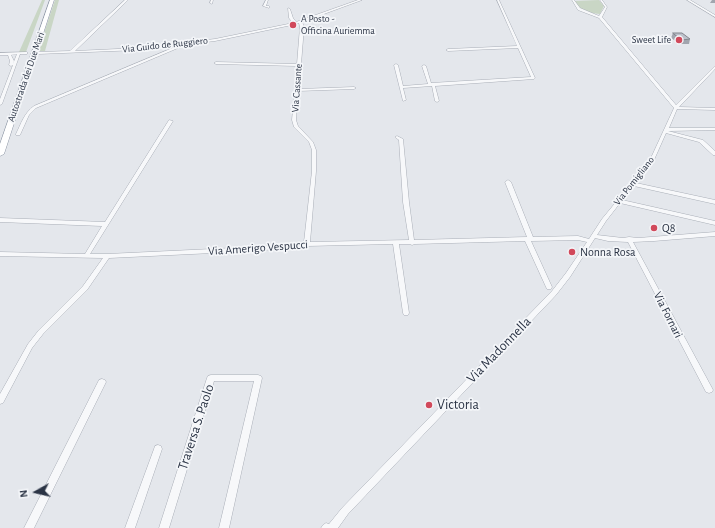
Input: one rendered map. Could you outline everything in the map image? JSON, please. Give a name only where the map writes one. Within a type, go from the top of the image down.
[{"type":"highway","name":"Autostrada dei Due Mari","points":[[0,138],[49,0]]},
{"type":"highway","name":"Autostrada dei Due Mari","points":[[0,154],[52,0]]},
{"type":"street","points":[[72,51],[127,0]]},
{"type":"street","points":[[267,0],[264,6],[268,7]]},
{"type":"street","name":"Via Guido de Ruggiero","points":[[38,53],[165,47],[189,44],[289,25],[361,0]]},
{"type":"street","points":[[402,87],[533,78],[498,0],[504,0]]},
{"type":"street","points":[[573,0],[579,9],[600,17],[676,108],[715,109]]},
{"type":"street","points":[[600,0],[606,7],[600,17]]},
{"type":"street","points":[[688,0],[715,16]]},
{"type":"street","points":[[289,9],[291,18],[297,22]]},
{"type":"street","name":"Via Cassante","points":[[297,22],[302,27],[294,120],[296,126],[311,142],[314,160],[307,244]]},
{"type":"street","points":[[18,134],[31,109],[168,51],[189,44]]},
{"type":"street","points":[[165,47],[170,49],[168,51]]},
{"type":"street","points":[[448,50],[518,47]]},
{"type":"street","points":[[0,54],[26,53]]},
{"type":"street","points":[[0,94],[12,61],[9,54]]},
{"type":"street","points":[[0,104],[19,54]]},
{"type":"street","points":[[216,63],[298,65]]},
{"type":"street","points":[[396,65],[404,100]]},
{"type":"street","points":[[424,66],[432,84],[437,101]]},
{"type":"street","name":"Via Pomigliano","points":[[592,238],[618,201],[652,160],[676,108],[715,67]]},
{"type":"street","points":[[297,90],[354,88]]},
{"type":"street","points":[[86,256],[171,121]]},
{"type":"street","points":[[666,130],[715,129]]},
{"type":"street","points":[[666,130],[701,141],[715,154]]},
{"type":"street","points":[[397,137],[401,139],[406,202],[412,242]]},
{"type":"street","points":[[508,182],[549,287]]},
{"type":"street","points":[[632,184],[715,202]]},
{"type":"street","points":[[618,201],[715,223]]},
{"type":"street","points":[[0,220],[106,224]]},
{"type":"street","points":[[592,238],[629,239],[715,234]]},
{"type":"street","name":"Via Amerigo Vespucci","points":[[0,254],[107,256],[254,249],[307,244],[592,238]]},
{"type":"street","name":"Via Madonnella","points":[[332,528],[345,511],[554,293],[568,275],[592,238]]},
{"type":"street","name":"Via Fornari","points":[[629,239],[709,390]]},
{"type":"street","points":[[396,243],[406,313]]},
{"type":"street","points":[[0,401],[30,346],[41,332],[85,288],[107,256]]},
{"type":"street","name":"Traversa S. Paolo","points":[[164,528],[211,378],[258,378],[224,528]]},
{"type":"street","points":[[29,528],[102,382]]},
{"type":"street","points":[[130,528],[158,449]]},
{"type":"green space","points":[[42,0],[45,0],[26,52],[19,52]]},
{"type":"green space","points":[[55,0],[59,0],[45,51],[38,51]]},
{"type":"green space","points":[[599,0],[604,6],[600,14],[592,13],[580,8],[574,1]]},
{"type":"building","points":[[673,33],[682,33],[690,39],[682,40]]},
{"type":"place","name":"A Posto - Officina Auriemma","points":[[293,25]]},
{"type":"place","name":"Sweet Life","points":[[679,40]]},
{"type":"place","name":"Q8","points":[[654,228]]},
{"type":"place","name":"Nonna Rosa","points":[[572,252]]},
{"type":"place","name":"Victoria","points":[[429,405]]}]
